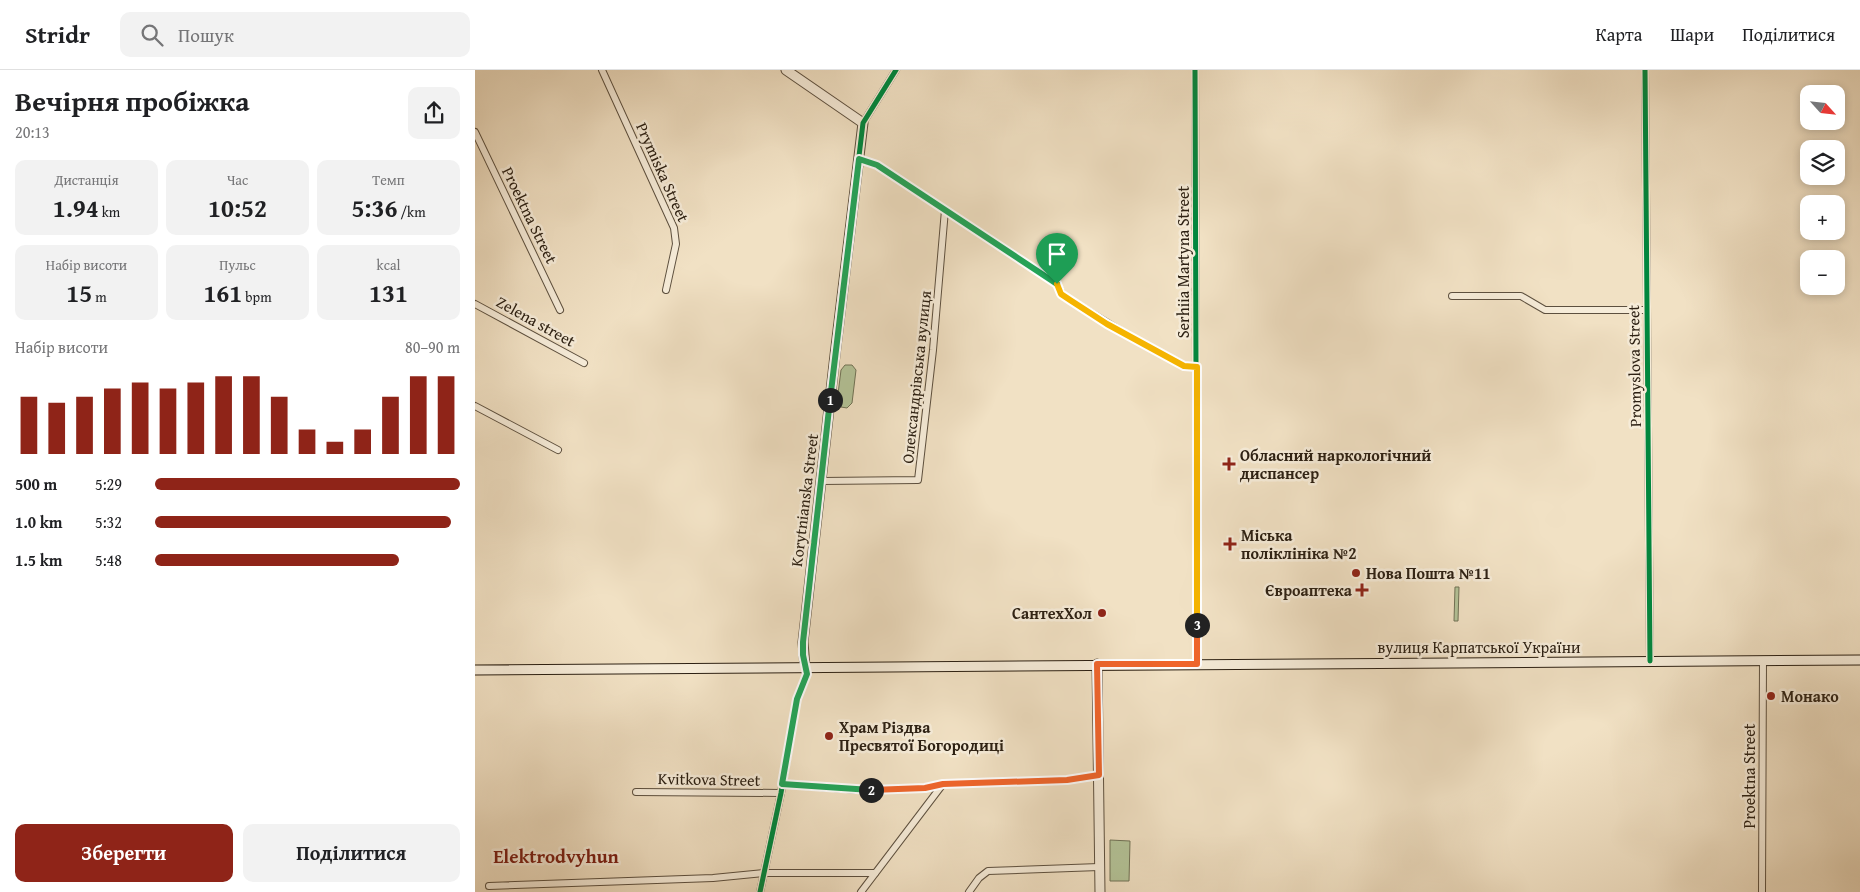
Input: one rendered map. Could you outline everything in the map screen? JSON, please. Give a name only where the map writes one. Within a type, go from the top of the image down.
[{"type":"main road","points":[[786,70],[863,123]]},
{"type":"main road","name":"Korytnianska Street","points":[[805,667],[803,642],[863,123]]},
{"type":"main road","name":"вулиця Карпатської України","points":[[475,670],[1097,664],[1860,660]]},
{"type":"main road","points":[[1097,664],[1099,892]]},
{"type":"street","name":"Prymiska Street","points":[[602,70],[674,228],[676,244],[666,290]]},
{"type":"street","points":[[863,123],[896,70]]},
{"type":"street","name":"Serhiia Martyna Street","points":[[1195,70],[1197,664]]},
{"type":"street","name":"Promyslova Street","points":[[1645,70],[1650,661]]},
{"type":"street","name":"Proektna Street","points":[[475,132],[560,310]]},
{"type":"street","points":[[859,159],[877,165],[1057,284],[1061,294],[1107,324],[1184,366],[1197,367]]},
{"type":"street","name":"Олександрівська вулиця","points":[[822,481],[918,480],[933,350],[945,210]]},
{"type":"street","points":[[1453,296],[1521,296],[1545,310],[1646,310]]},
{"type":"street","name":"Zelena street","points":[[475,304],[584,363]]},
{"type":"street","points":[[475,406],[558,450]]},
{"type":"street","name":"Proektna Street","points":[[1762,892],[1763,660]]},
{"type":"street","points":[[760,892],[781,793],[797,699],[807,674],[805,667]]},
{"type":"street","points":[[782,784],[859,790],[925,788],[943,784],[1067,780],[1099,775]]},
{"type":"street","points":[[861,892],[943,784]]},
{"type":"street","name":"Kvitkova Street","points":[[636,792],[781,793]]},
{"type":"street","points":[[969,892],[979,878],[988,871],[1099,867]]},
{"type":"street","points":[[489,886],[713,878],[765,873],[867,871],[875,873]]},
{"type":"green space","points":[[845,365],[852,365],[856,370],[852,403],[847,408],[841,407],[837,402],[841,370]]},
{"type":"green space","points":[[1455,587],[1459,587],[1458,621],[1454,621]]},
{"type":"green space","points":[[1110,840],[1130,841],[1129,881],[1110,881]]},
{"type":"cycle path","points":[[760,892],[781,793],[797,699],[807,674],[803,655],[803,642],[863,123],[896,70]]},
{"type":"cycle path","points":[[1195,70],[1197,663]]},
{"type":"cycle path","points":[[1645,70],[1650,661]]},
{"type":"place","name":"Обласний наркологічний диспансер","points":[[1229,464]]},
{"type":"place","name":"Міська поліклініка №2","points":[[1230,544]]},
{"type":"place","name":"Нова Пошта №11","points":[[1356,573]]},
{"type":"place","name":"Євроаптека","points":[[1362,590]]},
{"type":"place","name":"СантехХол","points":[[1102,613]]},
{"type":"place","name":"Монако","points":[[1771,696]]},
{"type":"place","name":"Храм Різдва Пресвятої Богородиці","points":[[829,736]]},
{"type":"district","name":"Elektrodvyhun","points":[[556,856]]},
{"type":"route","points":[[859,159],[877,165],[1057,284],[1061,294],[1107,324],[1184,366],[1197,367],[1197,664],[1097,664],[1099,775],[1067,780],[943,784],[925,788],[873,790],[782,784],[797,699],[807,674],[803,655],[803,642],[859,159]]}]
